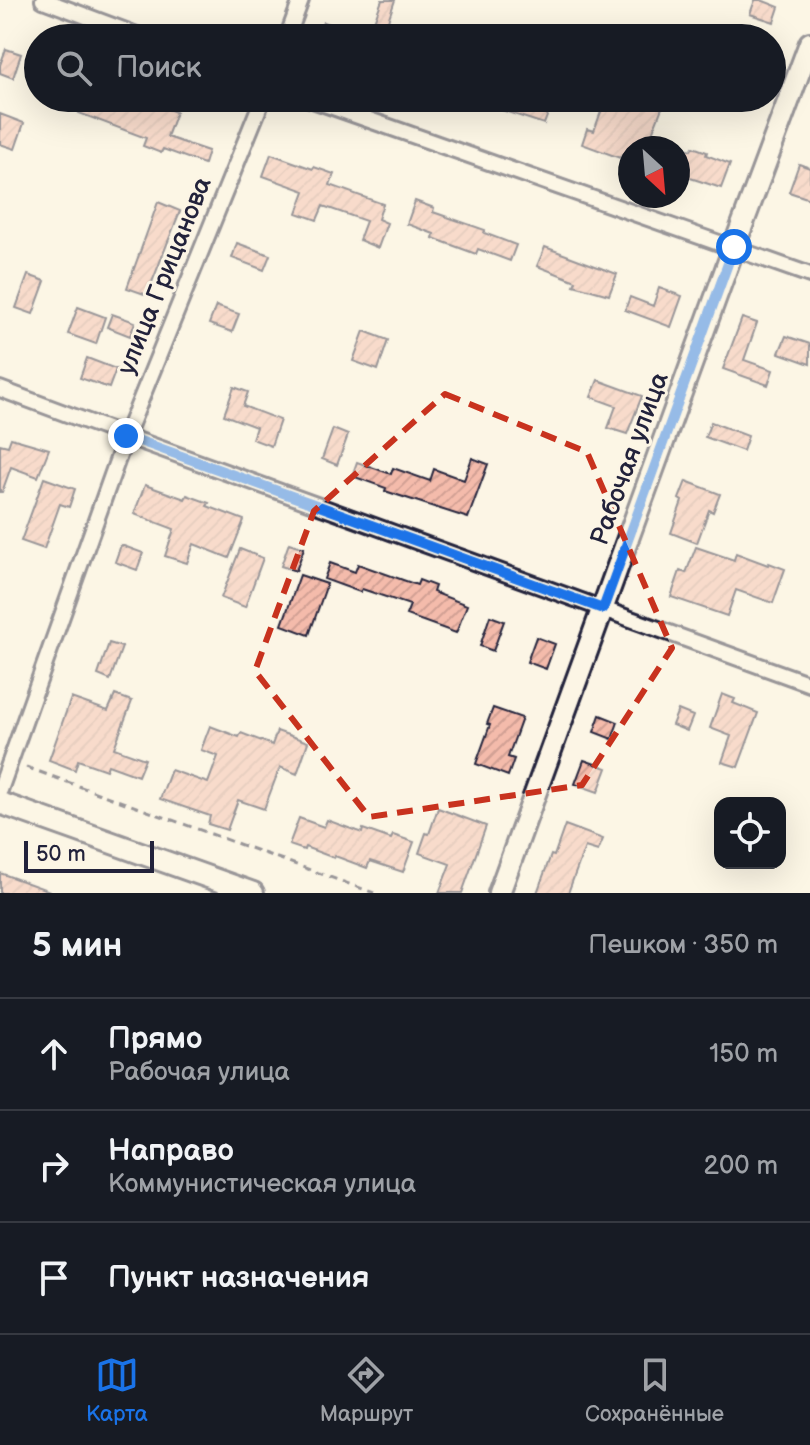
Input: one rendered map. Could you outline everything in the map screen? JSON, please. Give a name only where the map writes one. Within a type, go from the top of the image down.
[{"type":"street","points":[[43,0],[107,24]]},
{"type":"street","points":[[292,24],[301,0]]},
{"type":"street","name":"Рабочая улица","points":[[786,107],[810,43]]},
{"type":"street","name":"улица Грицанова","points":[[0,790],[126,436],[257,112]]},
{"type":"street","points":[[347,112],[810,275]]},
{"type":"street","name":"Рабочая улица","points":[[499,893],[784,112]]},
{"type":"street","points":[[0,389],[810,684]]},
{"type":"street","points":[[0,803],[253,893]]},
{"type":"path","points":[[10,761],[374,893]]},
{"type":"highlighted area","points":[[445,394],[587,452],[672,648],[582,785],[369,817],[255,671],[314,511]]},
{"type":"building","points":[[382,0],[395,0],[387,24],[373,24]]},
{"type":"building","points":[[755,0],[779,7],[774,22],[750,14]]},
{"type":"building","points":[[6,49],[21,54],[13,78],[0,73]]},
{"type":"building","points":[[176,112],[167,137],[208,151],[204,164],[163,149],[161,153],[143,146],[146,138],[79,113]]},
{"type":"building","points":[[508,112],[549,112],[544,124]]},
{"type":"building","points":[[601,112],[660,112],[651,136],[618,136],[618,157],[582,144],[587,129],[594,131]]},
{"type":"building","points":[[0,114],[24,123],[15,149],[0,144]]},
{"type":"building","points":[[693,147],[730,164],[721,188],[690,178],[690,150]]},
{"type":"building","points":[[271,154],[334,174],[330,185],[383,204],[378,219],[387,223],[378,248],[359,240],[366,221],[323,206],[317,220],[297,213],[305,191],[263,176]]},
{"type":"building","points":[[799,164],[810,168],[810,199],[789,192]]},
{"type":"building","points":[[415,201],[434,208],[433,212],[485,230],[484,233],[516,245],[510,261],[478,249],[476,254],[433,238],[434,234],[407,224]]},
{"type":"building","points":[[158,202],[180,211],[147,295],[127,288]]},
{"type":"building","points":[[237,243],[270,255],[264,270],[232,258]]},
{"type":"building","points":[[545,247],[617,274],[609,295],[574,285],[576,281],[537,266]]},
{"type":"building","points":[[28,275],[45,281],[33,314],[16,308]]},
{"type":"building","points":[[659,288],[682,296],[671,327],[625,310],[630,297],[653,306]]},
{"type":"building","points":[[216,306],[239,314],[232,332],[209,324]]},
{"type":"building","points":[[78,307],[105,317],[96,344],[68,334]]},
{"type":"building","points":[[112,314],[135,322],[130,336],[107,327]]},
{"type":"building","points":[[742,318],[757,323],[744,360],[773,370],[768,385],[723,369]]},
{"type":"building","points":[[364,331],[388,340],[378,370],[353,361]]},
{"type":"building","points":[[786,336],[810,344],[810,364],[779,353]]},
{"type":"building","points":[[87,358],[116,369],[109,388],[80,378]]},
{"type":"building","points":[[598,380],[642,396],[627,434],[608,428],[616,406],[591,397]]},
{"type":"building","points":[[234,387],[248,392],[243,406],[280,420],[271,446],[252,439],[256,427],[224,415]]},
{"type":"building","points":[[711,422],[748,436],[743,451],[705,437]]},
{"type":"building","points":[[333,429],[348,435],[337,465],[322,459]]},
{"type":"building","points":[[11,438],[49,449],[38,477],[11,467],[0,492],[0,444],[8,446]]},
{"type":"building","points":[[472,458],[488,464],[468,518],[385,491],[386,488],[352,476],[357,462],[391,474],[393,468],[430,481],[434,469],[464,480]]},
{"type":"building","points":[[44,478],[75,489],[69,507],[60,504],[44,549],[21,541]]},
{"type":"building","points":[[686,481],[720,494],[713,512],[709,510],[697,543],[671,533]]},
{"type":"building","points":[[145,485],[185,499],[187,495],[244,520],[229,558],[194,544],[187,563],[165,556],[174,529],[134,514]]},
{"type":"building","points":[[289,543],[304,548],[296,571],[281,566]]},
{"type":"building","points":[[121,545],[143,553],[137,570],[115,562]]},
{"type":"building","points":[[696,547],[734,560],[736,553],[785,569],[773,603],[736,590],[727,616],[671,597],[680,571],[686,573]]},
{"type":"building","points":[[240,549],[263,558],[245,607],[221,598]]},
{"type":"building","points":[[330,563],[355,572],[358,564],[417,585],[419,580],[435,586],[433,592],[467,605],[456,633],[406,615],[410,605],[324,579]]},
{"type":"building","points":[[300,575],[327,584],[309,635],[282,625]]},
{"type":"building","points":[[490,616],[504,621],[493,651],[480,646]]},
{"type":"building","points":[[536,637],[555,644],[546,669],[527,662]]},
{"type":"building","points":[[109,643],[122,647],[110,680],[98,675]]},
{"type":"building","points":[[722,694],[735,699],[733,703],[758,713],[738,767],[722,762],[731,736],[710,728]]},
{"type":"building","points":[[115,695],[132,701],[114,748],[145,759],[138,776],[108,765],[106,770],[78,760],[75,770],[49,760],[71,698],[108,711]]},
{"type":"building","points":[[493,708],[522,718],[508,757],[514,759],[508,776],[476,764]]},
{"type":"building","points":[[678,710],[693,716],[687,731],[672,725]]},
{"type":"building","points":[[600,715],[618,722],[612,739],[594,732]]},
{"type":"building","points":[[210,726],[272,745],[277,731],[308,742],[297,774],[280,767],[264,809],[238,800],[227,830],[208,824],[210,816],[160,799],[171,770],[208,783],[218,756],[201,750]]},
{"type":"building","points":[[584,760],[607,768],[598,792],[575,784]]},
{"type":"building","points":[[438,808],[486,826],[462,893],[439,893],[450,864],[419,853]]},
{"type":"building","points":[[299,818],[324,827],[327,820],[362,833],[363,829],[391,839],[393,835],[414,842],[403,872],[370,861],[367,868],[305,847],[304,850],[289,845]]},
{"type":"building","points":[[565,825],[603,839],[598,851],[585,847],[568,893],[537,893],[551,855],[554,856]]},
{"type":"building","points":[[0,873],[50,891],[0,893]]},
{"type":"route","points":[[126,436],[603,609],[734,247]]}]
